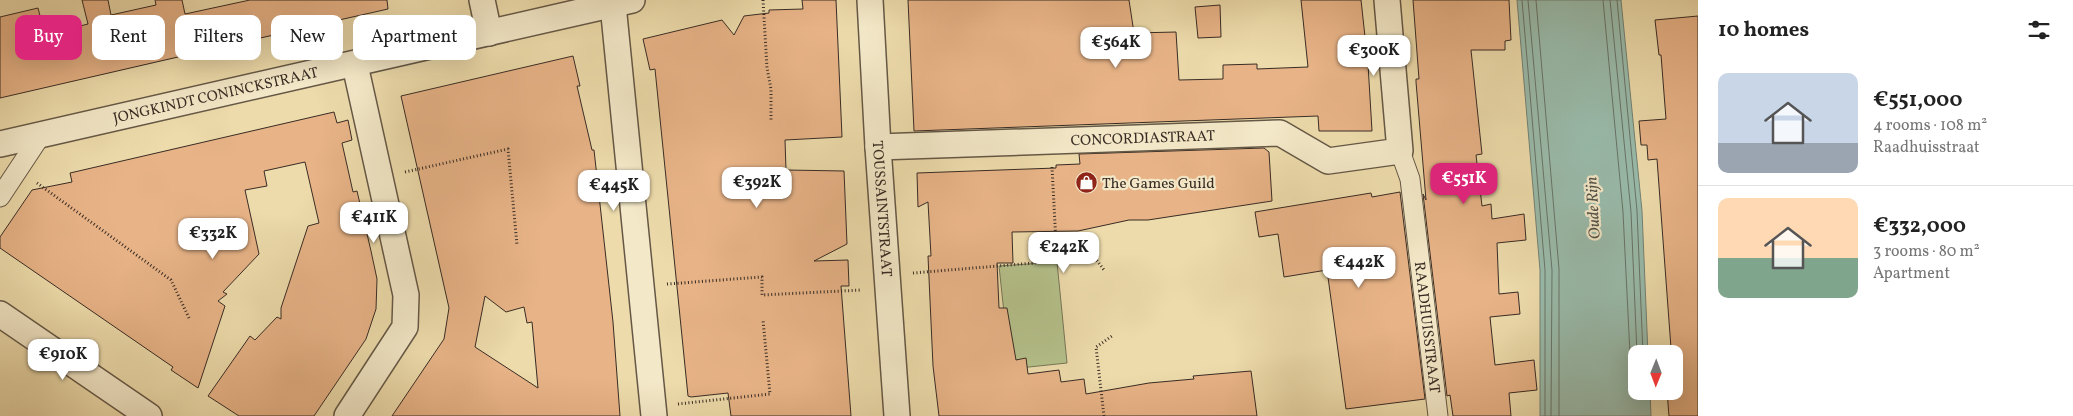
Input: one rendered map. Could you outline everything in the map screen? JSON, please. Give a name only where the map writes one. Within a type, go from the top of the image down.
[{"type":"street","points":[[482,0],[490,33]]},
{"type":"street","name":"TOUSSAINTSTRAAT","points":[[870,0],[878,146],[898,416]]},
{"type":"street","name":"RAADHUISSTRAAT","points":[[1387,0],[1400,151],[1410,180],[1433,415]]},
{"type":"street","points":[[623,2],[641,286],[654,411]]},
{"type":"street","name":"JONGKINDT CONINCKSTRAAT","points":[[0,144],[355,65],[623,2]]},
{"type":"street","points":[[347,416],[405,327],[406,295],[355,65]]},
{"type":"street","name":"CONCORDIASTRAAT","points":[[878,146],[1280,134],[1328,161],[1400,151]]},
{"type":"street","points":[[0,197],[41,135]]},
{"type":"street","points":[[0,314],[149,416]]},
{"type":"path","points":[[763,0],[767,68],[771,89],[771,122]]},
{"type":"path","points":[[1051,140],[1056,262]]},
{"type":"path","points":[[380,178],[508,149],[517,245]]},
{"type":"path","points":[[17,169],[171,280],[190,320]]},
{"type":"path","points":[[641,286],[762,276],[762,295],[1095,258],[1104,270]]},
{"type":"path","points":[[654,411],[770,394],[763,320]]},
{"type":"path","points":[[1104,416],[1096,348],[1112,336]]},
{"type":"green space","points":[[1057,262],[1067,363],[1010,369],[999,266]]},
{"type":"water","name":"Oude Rijn","points":[[1517,0],[1621,0],[1642,211],[1648,345],[1628,345],[1628,400],[1650,400],[1651,416],[1540,416],[1540,270]]},
{"type":"building","points":[[82,0],[108,0],[111,15],[92,15],[92,60],[165,60],[0,98],[0,17],[38,8],[40,15],[15,15],[15,60],[82,60],[82,26],[88,24]]},
{"type":"building","points":[[155,0],[182,0],[185,14],[250,0],[387,0],[388,9],[353,15],[353,17],[343,19],[343,15],[271,15],[271,36],[261,38],[261,15],[175,15],[175,58],[165,60],[165,15],[111,15],[156,5]]},
{"type":"building","points":[[802,0],[836,0],[842,137],[785,140],[786,170],[844,171],[847,244],[814,261],[848,260],[849,286],[841,286],[851,416],[731,416],[728,393],[688,396],[655,69],[650,70],[643,39],[722,20],[734,35],[744,16],[769,13],[769,10],[803,9]]},
{"type":"building","points":[[908,0],[1129,0],[1134,33],[1176,32],[1179,80],[1223,79],[1223,65],[1257,64],[1257,69],[1308,67],[1301,0],[1361,0],[1368,64],[1372,131],[1319,131],[1318,116],[914,131]]},
{"type":"building","points":[[1413,0],[1509,0],[1511,40],[1505,41],[1505,50],[1471,50],[1482,154],[1476,155],[1482,206],[1491,204],[1492,219],[1524,214],[1526,240],[1497,243],[1499,294],[1518,292],[1520,314],[1490,317],[1495,365],[1534,360],[1537,390],[1509,393],[1511,416],[1453,416],[1450,395],[1447,396],[1423,194],[1426,200],[1416,82],[1416,79],[1419,79]]},
{"type":"building","points":[[1220,5],[1221,37],[1198,38],[1195,7]]},
{"type":"building","points":[[1698,16],[1698,416],[1669,416],[1668,400],[1683,400],[1683,345],[1671,345],[1657,159],[1648,160],[1647,145],[1641,145],[1639,121],[1666,119],[1661,55],[1659,55],[1655,20]]},
{"type":"building","points":[[573,56],[580,86],[577,86],[592,150],[594,150],[613,322],[620,416],[392,416],[444,339],[449,308],[401,96]],"holes":[[[485,296],[506,312],[524,307],[527,323],[532,322],[538,388],[475,347]]]},
{"type":"building","points":[[334,112],[337,123],[348,120],[352,140],[342,143],[353,192],[357,191],[377,279],[376,309],[366,339],[314,416],[239,416],[208,396],[250,336],[255,340],[277,317],[281,319],[281,308],[308,226],[319,223],[305,162],[264,171],[267,186],[245,190],[259,254],[223,292],[227,294],[218,301],[225,306],[198,388],[171,370],[173,367],[0,248],[0,237],[32,190],[72,182],[70,173]]},
{"type":"building","points":[[1264,148],[1269,152],[1272,201],[1148,220],[1129,220],[1078,231],[1012,232],[1013,263],[997,263],[999,308],[1007,308],[1016,360],[1026,358],[1028,374],[1059,370],[1061,382],[1084,379],[1086,394],[1149,383],[1194,379],[1193,376],[1251,371],[1257,416],[939,416],[933,366],[928,256],[931,256],[928,202],[918,207],[917,173],[1056,168],[1056,165],[1080,164],[1079,154]]},
{"type":"building","points":[[1400,192],[1425,399],[1346,409],[1327,270],[1284,277],[1278,234],[1259,237],[1255,212],[1371,193],[1372,197]]},
{"type":"place","name":"The Games Guild","points":[[1086,183]]}]
